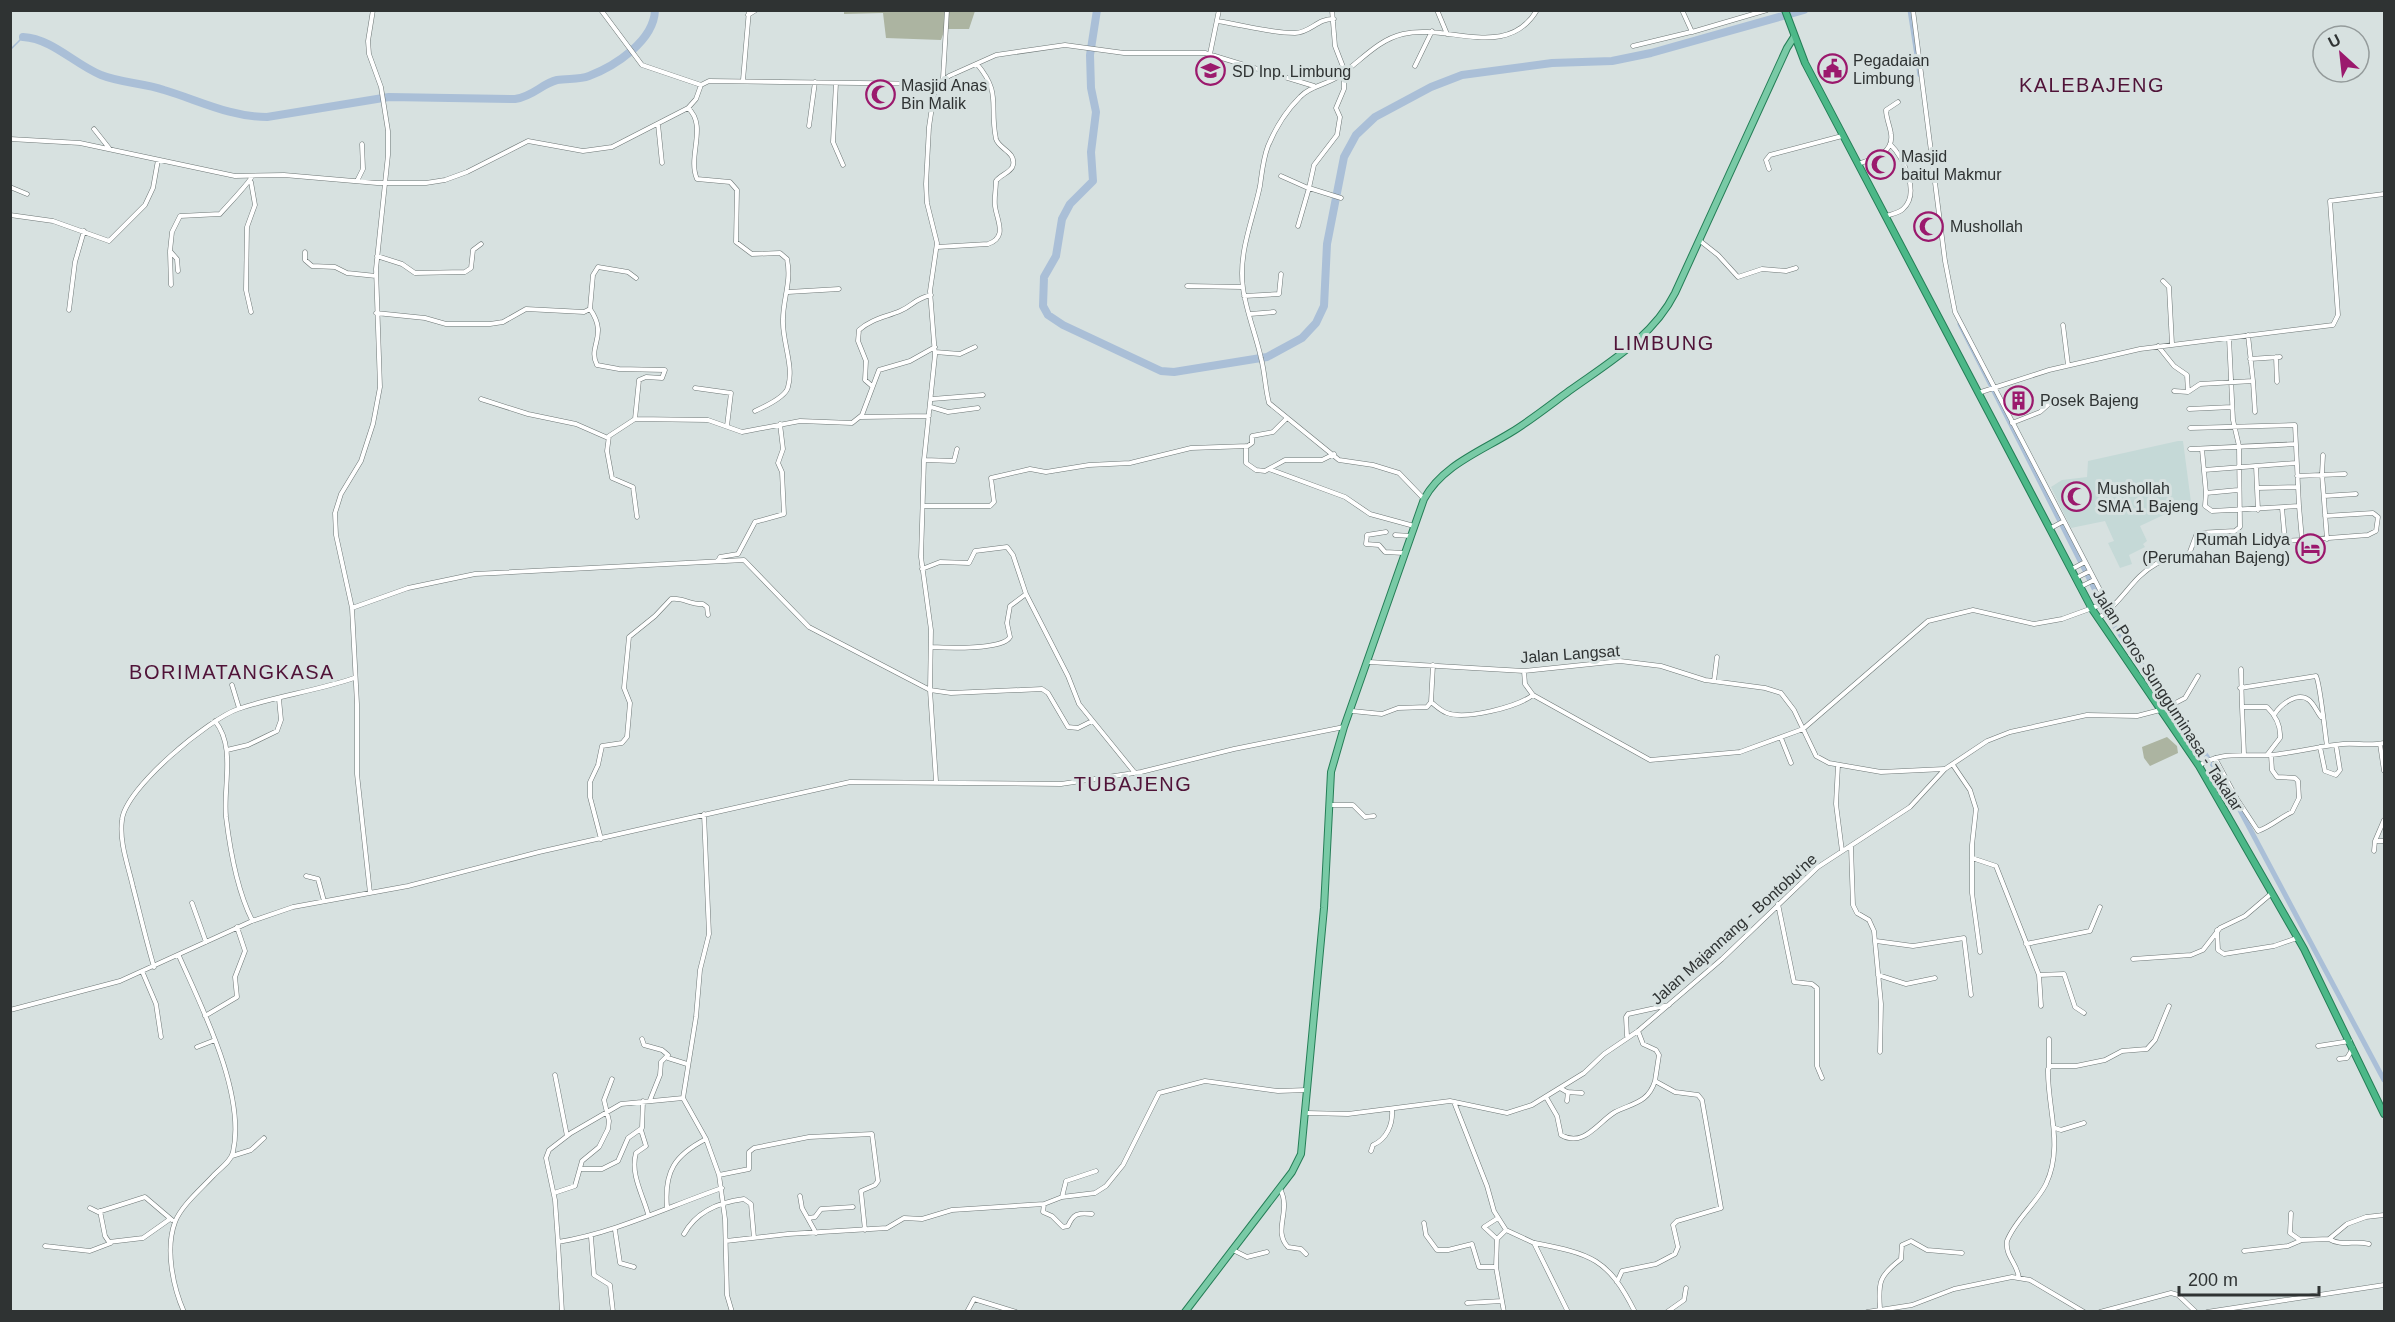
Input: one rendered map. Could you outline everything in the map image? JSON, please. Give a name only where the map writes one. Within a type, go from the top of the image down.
[{"type":"highway","name":"Jalan Poros Sungguminasa - Takalar","points":[[1786,13],[1794,37],[1842,136],[2053,527],[2099,618],[2201,765],[2298,938],[2385,1114]]},
{"type":"main road","points":[[1185,1311],[1280,1188],[1301,1154],[1307,1113],[1324,908],[1331,772],[1344,727],[1352,711],[1424,499],[1435,481],[1454,466],[1512,432],[1643,336],[1672,300],[1794,37]]},
{"type":"street","points":[[370,893],[357,774],[357,704],[352,608],[336,536],[335,513],[341,494],[361,461],[376,412],[380,382],[376,276],[387,184],[388,131],[381,87],[368,46],[373,10]]},
{"type":"street","points":[[601,10],[609,18],[633,55],[650,69],[701,85]]},
{"type":"street","points":[[743,80],[749,13],[756,10]]},
{"type":"street","points":[[943,79],[947,10]]},
{"type":"street","points":[[1210,54],[1219,10]]},
{"type":"street","points":[[1298,226],[1314,165],[1337,135],[1340,117],[1336,108],[1344,89],[1344,73],[1335,46],[1332,10]]},
{"type":"street","points":[[1437,10],[1447,34]]},
{"type":"street","points":[[1424,499],[1399,474],[1373,465],[1344,461],[1286,419],[1269,403],[1262,361],[1242,286],[1244,244],[1267,148],[1290,108],[1300,96],[1314,86],[1331,81],[1344,73],[1379,45],[1396,36],[1432,31],[1472,38],[1513,32],[1528,25],[1537,10]]},
{"type":"street","points":[[1682,10],[1690,32]]},
{"type":"street","points":[[1633,46],[1767,10]]},
{"type":"street","points":[[1913,10],[1951,299],[1963,331],[2110,611]]},
{"type":"street","points":[[1217,21],[1255,26],[1268,32],[1294,33],[1307,30],[1322,20],[1334,19]]},
{"type":"street","points":[[1415,66],[1432,31]]},
{"type":"street","points":[[936,781],[930,690],[930,616],[922,569],[924,460],[932,399],[935,350],[931,295],[937,247],[927,203],[926,184],[929,127],[937,84],[977,64],[1012,51],[1058,45],[1131,53],[1210,54],[1314,86]]},
{"type":"street","points":[[937,247],[988,244],[995,241],[999,235],[1000,224],[995,206],[996,181],[1011,169],[1013,161],[1008,150],[997,141],[993,122],[993,88],[977,64]]},
{"type":"street","points":[[10,139],[59,141],[109,148],[230,175],[284,175],[387,184],[445,180],[528,141],[583,152],[607,148],[687,108],[696,99],[701,85],[709,81],[836,83],[898,81],[937,84]]},
{"type":"street","points":[[809,126],[815,82]]},
{"type":"street","points":[[836,83],[833,142],[843,165]]},
{"type":"street","points":[[1857,164],[1879,157],[1890,144],[1891,132],[1886,110],[1898,102]]},
{"type":"street","points":[[687,108],[695,115],[697,124],[696,176],[700,181],[722,180],[735,186],[738,195],[736,242],[752,254],[785,254],[789,271],[788,292],[783,306],[789,369],[788,387],[780,396],[755,411]]},
{"type":"street","points":[[658,124],[662,163]]},
{"type":"street","points":[[94,129],[109,148]]},
{"type":"street","points":[[1769,169],[1766,160],[1770,154],[1842,136]]},
{"type":"street","points":[[357,181],[363,169],[362,144]]},
{"type":"street","points":[[1885,217],[1902,210],[1909,198],[1907,170],[1890,144]]},
{"type":"street","points":[[10,215],[43,218],[84,231],[107,242],[145,205],[153,188],[158,160]]},
{"type":"street","points":[[171,285],[172,232],[180,216],[218,216],[230,200],[250,182],[252,176]]},
{"type":"street","points":[[1281,177],[1340,198]]},
{"type":"street","points":[[250,182],[255,205],[248,227],[246,290],[251,312]]},
{"type":"street","points":[[10,187],[27,194]]},
{"type":"street","points":[[1981,392],[2068,365],[2157,346],[2336,323],[2337,287],[2330,201],[2385,194]]},
{"type":"street","points":[[69,310],[75,262],[84,231]]},
{"type":"street","points":[[1699,240],[1718,255],[1738,277],[1762,269],[1786,271],[1796,268]]},
{"type":"street","points":[[377,256],[402,264],[415,273],[465,272],[471,268],[473,250],[481,244]]},
{"type":"street","points":[[170,251],[177,259],[178,271]]},
{"type":"street","points":[[305,252],[305,260],[312,266],[334,267],[347,273],[376,276]]},
{"type":"street","points":[[635,419],[639,380],[646,377],[662,378],[665,370],[619,369],[597,365],[594,357],[600,330],[590,309],[593,275],[598,267],[627,272],[636,278]]},
{"type":"street","points":[[1244,296],[1279,294],[1281,274]]},
{"type":"street","points":[[2163,281],[2169,287],[2172,344]]},
{"type":"street","points":[[1187,286],[1242,286]]},
{"type":"street","points":[[788,292],[838,289]]},
{"type":"street","points":[[872,386],[865,380],[866,361],[858,341],[859,330],[873,321],[900,311],[916,298],[931,295]]},
{"type":"street","points":[[376,313],[425,318],[446,324],[490,324],[503,322],[526,309],[575,313],[590,309]]},
{"type":"street","points":[[1250,314],[1274,312]]},
{"type":"street","points":[[2063,325],[2068,365]]},
{"type":"street","points":[[2248,335],[2255,412]]},
{"type":"street","points":[[2099,618],[2110,611],[2133,582],[2158,563],[2188,557],[2197,533],[2238,530],[2241,523],[2237,467],[2239,446],[2232,407],[2229,338]]},
{"type":"street","points":[[2157,346],[2174,366],[2187,375],[2188,392]]},
{"type":"street","points":[[861,417],[877,373],[883,368],[910,361],[935,350],[960,354],[975,347]]},
{"type":"street","points":[[2250,359],[2278,357],[2277,382]]},
{"type":"street","points":[[2174,391],[2188,392],[2200,384],[2253,381]]},
{"type":"street","points":[[695,388],[731,393],[727,426]]},
{"type":"street","points":[[932,399],[983,395]]},
{"type":"street","points":[[481,399],[528,414],[576,424],[608,438]]},
{"type":"street","points":[[2012,423],[2040,412],[2049,404],[2067,404]]},
{"type":"street","points":[[930,407],[948,412],[978,408]]},
{"type":"street","points":[[2189,409],[2232,407]]},
{"type":"street","points":[[608,438],[635,419],[708,420],[748,432],[780,424],[810,421],[852,423],[861,417],[930,416]]},
{"type":"street","points":[[923,506],[990,506],[994,502],[991,477],[1030,469],[1046,472],[1089,465],[1130,463],[1191,448],[1246,446],[1251,444],[1252,436],[1273,432],[1286,419]]},
{"type":"street","points":[[2190,428],[2294,423],[2302,540]]},
{"type":"street","points":[[718,561],[720,557],[738,554],[755,522],[784,514],[782,472],[778,463],[783,449],[780,424]]},
{"type":"street","points":[[608,438],[607,456],[611,476],[633,487],[637,517]]},
{"type":"street","points":[[2190,449],[2296,444]]},
{"type":"street","points":[[1246,446],[1245,459],[1249,465],[1260,471],[1286,460],[1322,460],[1334,454]]},
{"type":"street","points":[[924,460],[954,461],[957,448]]},
{"type":"street","points":[[2202,449],[2208,510],[2240,511],[2299,506]]},
{"type":"street","points":[[2324,455],[2322,474],[2327,539]]},
{"type":"street","points":[[2204,470],[2296,463]]},
{"type":"street","points":[[2256,466],[2258,510]]},
{"type":"street","points":[[1269,469],[1345,497],[1370,514],[1414,527]]},
{"type":"street","points":[[2298,476],[2346,474]]},
{"type":"street","points":[[2257,488],[2298,487]]},
{"type":"street","points":[[2206,493],[2238,490]]},
{"type":"street","points":[[2324,496],[2356,494]]},
{"type":"street","points":[[2282,508],[2285,541]]},
{"type":"street","points":[[2277,541],[2327,539],[2372,533],[2378,519],[2375,514],[2371,513],[2325,516]]},
{"type":"street","points":[[2053,527],[2063,522]]},
{"type":"street","points":[[1386,532],[1367,535],[1366,544],[1380,545],[1385,552],[1405,554]]},
{"type":"street","points":[[1395,535],[1411,536]]},
{"type":"street","points":[[922,569],[940,562],[969,562],[974,552],[1005,546],[1013,555],[1026,594],[1068,676],[1079,705],[1135,773]]},
{"type":"street","points":[[352,608],[408,588],[475,574],[595,570],[607,565],[746,560],[809,627],[930,690],[951,693],[1042,689],[1048,693],[1068,727],[1078,728],[1092,721]]},
{"type":"street","points":[[2073,568],[2084,562]]},
{"type":"street","points":[[2078,577],[2089,571]]},
{"type":"street","points":[[2083,585],[2094,580]]},
{"type":"street","points":[[931,647],[996,645],[1006,642],[1010,636],[1007,621],[1010,606],[1026,594]]},
{"type":"street","points":[[601,839],[591,797],[590,777],[598,765],[600,747],[621,743],[627,737],[630,703],[624,686],[629,637],[655,616],[670,599],[678,598],[692,604],[704,604],[708,615]]},
{"type":"street","points":[[1524,671],[1525,684],[1533,695],[1654,761],[1740,752],[1803,729],[1928,621],[1973,610],[2034,624],[2105,603]]},
{"type":"street","points":[[1714,681],[1717,657]]},
{"type":"street","name":"Jalan Langsat","points":[[1369,662],[1524,671],[1628,661],[1667,667],[1693,677],[1765,688],[1781,693],[1816,756],[1838,765],[1881,772],[1945,769]]},
{"type":"street","points":[[1352,711],[1382,714],[1398,708],[1425,707],[1431,702],[1433,665]]},
{"type":"street","points":[[2241,669],[2244,754]]},
{"type":"street","name":"Jalan Majannang - Bontobu'ne","points":[[1307,1113],[1392,1110],[1454,1101],[1512,1113],[1546,1097],[1584,1073],[1669,1005],[1722,959],[1818,867],[1910,807],[1945,769],[1987,741],[2010,732],[2094,714],[2137,716],[2162,710],[2174,705],[2191,691],[2198,676]]},
{"type":"street","points":[[2240,688],[2316,676],[2320,682],[2322,718],[2327,746]]},
{"type":"street","points":[[154,967],[123,847],[123,812],[137,788],[215,721],[239,708],[354,678]]},
{"type":"street","points":[[232,685],[239,708]]},
{"type":"street","points":[[1431,702],[1446,713],[1474,714],[1498,709],[1533,695]]},
{"type":"street","points":[[2274,714],[2284,703],[2303,698],[2311,702],[2322,718]]},
{"type":"street","points":[[227,750],[248,745],[277,731],[281,720],[279,699]]},
{"type":"street","points":[[2242,707],[2264,706],[2274,714],[2280,728],[2280,738],[2268,755]]},
{"type":"street","points":[[215,721],[227,750],[226,818],[239,895],[252,921]]},
{"type":"street","points":[[10,1010],[120,981],[237,927],[293,907],[408,886],[539,852],[857,780],[1046,785],[1135,773],[1234,749],[1344,727]]},
{"type":"street","points":[[1781,738],[1791,763]]},
{"type":"street","points":[[2201,765],[2213,758],[2244,754],[2268,755],[2336,745],[2382,744],[2385,771]]},
{"type":"street","points":[[2320,747],[2325,771],[2336,775],[2340,770],[2336,745]]},
{"type":"street","points":[[2213,758],[2258,831],[2273,825],[2278,818],[2292,812],[2298,798],[2296,779],[2277,777],[2272,770],[2268,755]]},
{"type":"street","points":[[1838,765],[1836,804],[1842,852]]},
{"type":"street","points":[[1953,765],[1970,790],[1976,808],[1972,893],[1980,952]]},
{"type":"street","points":[[1329,805],[1353,805],[1365,817],[1374,816]]},
{"type":"street","points":[[704,814],[709,934],[700,970],[696,1017],[683,1098],[706,1139],[722,1188],[727,1294],[732,1311]]},
{"type":"street","points":[[2374,851],[2385,820]]},
{"type":"street","points":[[2376,841],[2385,841]]},
{"type":"street","points":[[1851,846],[1853,905],[1872,924],[1876,941],[1882,1023],[1880,1052]]},
{"type":"street","points":[[1972,858],[1996,866],[2039,975],[2041,1006]]},
{"type":"street","points":[[306,876],[318,879],[324,901]]},
{"type":"street","points":[[2133,959],[2198,953],[2208,947],[2217,930],[2245,916],[2272,893]]},
{"type":"street","points":[[192,903],[206,942]]},
{"type":"street","points":[[1778,903],[1794,982],[1812,984],[1817,988],[1817,1066],[1822,1078]]},
{"type":"street","points":[[2026,944],[2090,931],[2100,907]]},
{"type":"street","points":[[205,1016],[237,997],[235,977],[245,951],[237,927]]},
{"type":"street","points":[[2217,930],[2218,950],[2224,954],[2270,946],[2298,938]]},
{"type":"street","points":[[1876,941],[1910,946],[1964,938],[1971,995]]},
{"type":"street","points":[[178,956],[215,1040],[233,1108],[232,1156]]},
{"type":"street","points":[[142,971],[156,1004],[162,1037]]},
{"type":"street","points":[[2039,975],[2065,974],[2075,1007],[2084,1013]]},
{"type":"street","points":[[1878,975],[1906,984],[1935,978]]},
{"type":"street","points":[[1628,1036],[1626,1017],[1628,1014],[1669,1005]]},
{"type":"street","points":[[2049,1067],[2076,1066],[2105,1060],[2121,1051],[2147,1049],[2155,1040],[2169,1006]]},
{"type":"street","points":[[1546,1097],[1557,1116],[1561,1136],[1580,1137],[1600,1126],[1614,1113],[1644,1100],[1655,1081],[1659,1055],[1656,1050],[1644,1044],[1638,1031]]},
{"type":"street","points":[[642,1039],[645,1045],[666,1052],[668,1058]]},
{"type":"street","points":[[2019,1278],[2018,1269],[2008,1254],[2007,1241],[2045,1186],[2052,1166],[2055,1128],[2049,1067],[2049,1039]]},
{"type":"street","points":[[197,1047],[215,1040]]},
{"type":"street","points":[[2318,1046],[2352,1044],[2347,1058],[2339,1059]]},
{"type":"street","points":[[668,1058],[687,1065]]},
{"type":"street","points":[[650,1100],[660,1075],[660,1063],[668,1058]]},
{"type":"street","points":[[555,1075],[567,1136]]},
{"type":"street","points":[[554,1193],[575,1186],[582,1161],[589,1158],[604,1138],[609,1125],[604,1094],[612,1079]]},
{"type":"street","points":[[726,1241],[891,1227],[904,1218],[922,1219],[952,1210],[1044,1204],[1062,1197],[1095,1193],[1106,1186],[1123,1165],[1157,1095],[1162,1092],[1205,1081],[1278,1091],[1308,1090]]},
{"type":"street","points":[[1617,1282],[1622,1271],[1656,1264],[1675,1254],[1678,1247],[1673,1227],[1677,1221],[1721,1209],[1709,1132],[1700,1097],[1676,1092],[1655,1081]]},
{"type":"street","points":[[1560,1088],[1568,1092],[1582,1093]]},
{"type":"street","points":[[1567,1101],[1568,1092]]},
{"type":"street","points":[[562,1311],[554,1193],[547,1153],[567,1136],[621,1104],[683,1098]]},
{"type":"street","points":[[643,1101],[641,1131],[646,1146],[637,1152],[634,1159],[638,1187],[648,1214]]},
{"type":"street","points":[[1454,1101],[1498,1218],[1506,1230],[1534,1243],[1595,1258],[1617,1282],[1635,1311]]},
{"type":"street","points":[[1371,1151],[1372,1146],[1383,1139],[1392,1123],[1392,1110]]},
{"type":"street","points":[[2055,1128],[2061,1130],[2084,1123]]},
{"type":"street","points":[[581,1169],[593,1171],[611,1166],[622,1157],[628,1138],[641,1131]]},
{"type":"street","points":[[719,1175],[749,1169],[749,1152],[754,1148],[809,1137],[872,1134],[878,1181],[875,1185],[861,1191],[865,1230]]},
{"type":"street","points":[[45,1246],[90,1251],[112,1242],[143,1238],[172,1221],[232,1156],[251,1150],[264,1138]]},
{"type":"street","points":[[667,1207],[667,1180],[676,1160],[686,1149],[706,1139]]},
{"type":"street","points":[[1062,1197],[1066,1181],[1096,1171]]},
{"type":"street","points":[[558,1242],[591,1237],[615,1230],[648,1214],[722,1188]]},
{"type":"street","points":[[1280,1188],[1286,1201],[1281,1229],[1282,1238],[1288,1247],[1301,1249],[1306,1254]]},
{"type":"street","points":[[800,1196],[802,1208],[816,1233]]},
{"type":"street","points":[[90,1208],[94,1212],[100,1211],[145,1197],[172,1221],[172,1276],[184,1311]]},
{"type":"street","points":[[684,1234],[698,1217],[723,1203],[744,1199],[751,1203],[754,1238]]},
{"type":"street","points":[[1044,1204],[1043,1212],[1052,1216],[1063,1227],[1068,1226],[1074,1215],[1092,1214]]},
{"type":"street","points":[[809,1218],[815,1217],[820,1209],[852,1207]]},
{"type":"street","points":[[100,1211],[106,1240],[112,1242]]},
{"type":"street","points":[[2291,1214],[2290,1234],[2300,1241]]},
{"type":"street","points":[[2329,1239],[2347,1224],[2366,1217],[2385,1215]]},
{"type":"street","points":[[1497,1239],[1484,1227],[1498,1218]]},
{"type":"street","points":[[1424,1223],[1426,1235],[1437,1250],[1448,1250],[1472,1244],[1479,1267],[1497,1267]]},
{"type":"street","points":[[615,1230],[619,1260],[634,1267]]},
{"type":"street","points":[[1504,1311],[1497,1267],[1497,1239],[1506,1230]]},
{"type":"street","points":[[591,1237],[594,1275],[610,1285],[613,1311]]},
{"type":"street","points":[[2244,1251],[2288,1246],[2300,1241],[2329,1239],[2340,1244],[2357,1242],[2369,1244]]},
{"type":"street","points":[[1880,1310],[1882,1279],[1887,1269],[1901,1259],[1902,1245],[1911,1241],[1927,1250],[1962,1253]]},
{"type":"street","points":[[1534,1243],[1568,1311]]},
{"type":"street","points":[[1232,1250],[1247,1257],[1267,1252]]},
{"type":"street","points":[[1867,1311],[1912,1305],[1954,1289],[2019,1278],[2030,1280],[2084,1311]]},
{"type":"street","points":[[2207,1311],[2252,1309],[2336,1290],[2385,1285]]},
{"type":"street","points":[[1667,1311],[1684,1300],[1686,1288]]},
{"type":"street","points":[[2100,1311],[2171,1293],[2178,1295],[2196,1311]]},
{"type":"street","points":[[967,1311],[974,1299],[1016,1311]]},
{"type":"street","points":[[1467,1303],[1502,1300]]},
{"type":"street","points":[[1912,1305],[1913,1311]]},
{"type":"shaded area","points":[[2183,441],[2191,502],[2140,526],[2147,541],[2143,544],[2145,547],[2129,555],[2132,564],[2120,568],[2108,543],[2114,541],[2105,521],[2071,528],[2051,487],[2062,480],[2087,477],[2088,461]]},
{"type":"green space","points":[[844,11],[975,11],[969,29],[945,29],[941,40],[886,38],[883,13],[844,14]]},
{"type":"green space","points":[[2167,737],[2177,746],[2178,753],[2150,766],[2144,758],[2142,747]]},
{"type":"waterway","points":[[23,37],[44,42],[109,78],[156,88],[227,111],[267,117],[389,97],[515,99],[557,80],[589,76],[610,66],[641,42],[653,21],[655,10]]},
{"type":"waterway","points":[[1097,10],[1090,55],[1091,88],[1096,112],[1091,152],[1093,181],[1070,204],[1062,219],[1056,256],[1044,277],[1043,306],[1048,315],[1063,325],[1161,371],[1174,372],[1267,357],[1302,338],[1316,323],[1324,306],[1327,244],[1344,157],[1356,135],[1375,117],[1431,87],[1462,75],[1552,63],[1612,61],[1651,53],[1804,10]]},
{"type":"waterway","points":[[1910,10],[1920,75]]},
{"type":"waterway","points":[[10,50],[23,37]]},
{"type":"waterway","points":[[1960,324],[2110,620],[2225,782],[2384,1080]]},
{"type":"place","name":"Pegadaian Limbung","points":[[1832,69]]},
{"type":"place","name":"SD Inp. Limbung","points":[[1211,71]]},
{"type":"place","name":"Masjid Anas Bin Malik","points":[[880,94]]},
{"type":"place","name":"Masjid baitul Makmur","points":[[1880,165]]},
{"type":"place","name":"Mushollah","points":[[1929,226]]},
{"type":"place","name":"Posek Bajeng","points":[[2019,400]]},
{"type":"place","name":"Mushollah SMA 1 Bajeng","points":[[2076,497]]},
{"type":"place","name":"Rumah Lidya (Perumahan Bajeng)","points":[[2311,548]]},
{"type":"district","name":"KALEBAJENG","points":[[2092,85]]},
{"type":"district","name":"LIMBUNG","points":[[1664,343]]},
{"type":"district","name":"BORIMATANGKASA","points":[[232,672]]},
{"type":"district","name":"TUBAJENG","points":[[1133,784]]}]
